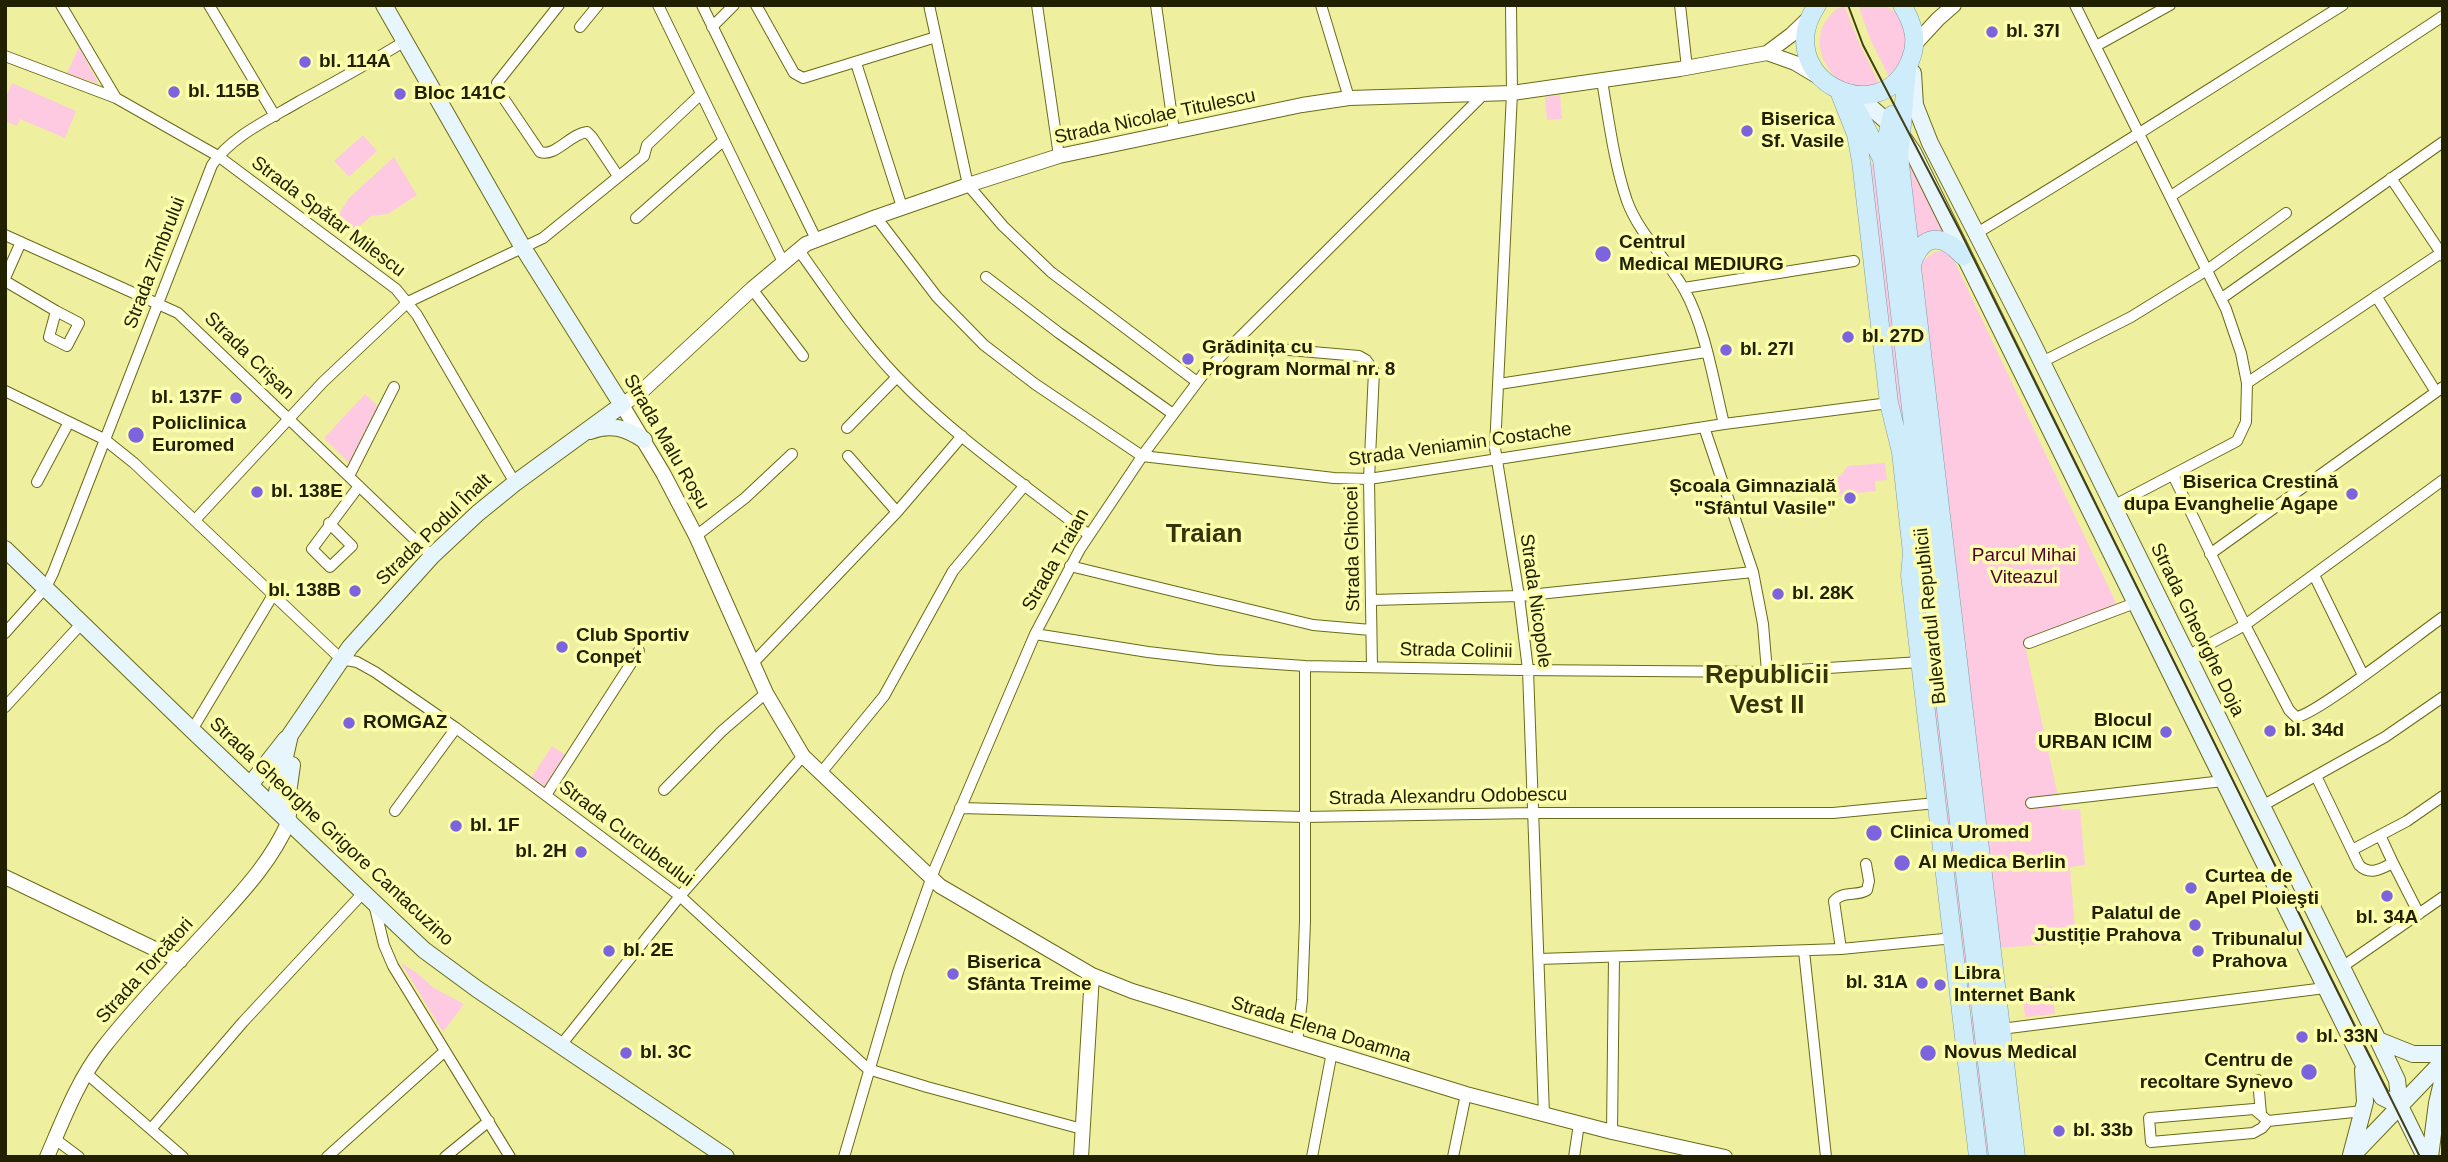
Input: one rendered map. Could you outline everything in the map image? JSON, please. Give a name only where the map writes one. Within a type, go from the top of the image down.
[{"type":"main road","name":"Strada Malu Roșu","points":[[384,5],[522,246],[622,405]]},
{"type":"main road","points":[[1814,10],[1805,37],[1808,59],[1820,78],[1849,94],[1882,90],[1908,63],[1914,30],[1902,5]]},
{"type":"main road","name":"Bulevardul Republicii","points":[[1882,159],[1895,128],[1908,63]]},
{"type":"main road","name":"Strada Gheorghe Doja","points":[[1908,63],[1920,122],[2378,1040],[2397,1080],[2400,1106],[2428,1157]]},
{"type":"main road","name":"Bulevardul Republicii","points":[[1849,94],[1882,159],[1998,1157]]},
{"type":"main road","name":"Bulevardul Republicii","points":[[1849,94],[1861,161],[1889,402],[1901,452],[1912,553],[1910,575],[1978,1157]]},
{"type":"main road","name":"Strada Gheorghe Doja","points":[[1849,94],[1895,128],[1913,152],[2362,1061],[2382,1097],[2400,1106]]},
{"type":"main road","name":"Bulevardul Republicii","points":[[1895,128],[2016,1157]]},
{"type":"main road","points":[[1912,264],[1917,251],[1933,239],[1953,244],[1964,256]]},
{"type":"main road","name":"Strada Podul Înalt","points":[[289,821],[279,803],[277,792],[289,735],[341,659],[432,556],[515,483],[622,405]]},
{"type":"main road","points":[[582,435],[598,428],[620,428],[644,440]]},
{"type":"main road","name":"Strada Gheorghe Grigore Cantacuzino","points":[[5,549],[368,898],[440,962],[726,1157]]},
{"type":"main road","name":"Strada Podul Înalt","points":[[289,821],[287,801],[303,714]]},
{"type":"main road","points":[[250,785],[289,735]]},
{"type":"main road","points":[[2378,1040],[2413,1054],[2443,1054]]},
{"type":"main road","points":[[2351,1157],[2366,1093],[2362,1061]]},
{"type":"main road","points":[[2351,1157],[2443,1061]]},
{"type":"main road","points":[[2428,1157],[2443,1078]]},
{"type":"street","name":"Strada Spătar Milescu","points":[[61,5],[117,98]]},
{"type":"street","points":[[209,5],[275,116]]},
{"type":"street","points":[[559,5],[497,83],[500,93],[540,152],[548,153],[580,133],[587,132],[618,176]]},
{"type":"street","points":[[580,27],[598,5]]},
{"type":"street","points":[[658,5],[783,262]]},
{"type":"street","points":[[702,5],[816,239]]},
{"type":"street","points":[[712,27],[734,5]]},
{"type":"street","points":[[756,5],[790,66],[803,78],[936,37]]},
{"type":"street","points":[[929,5],[968,185],[1003,226],[1051,272],[1197,382]]},
{"type":"street","points":[[1037,5],[1059,156]]},
{"type":"street","points":[[1156,5],[1174,131]]},
{"type":"street","points":[[1321,5],[1349,98]]},
{"type":"street","name":"Strada Nicopole","points":[[1511,5],[1512,93],[1496,460],[1519,596],[1528,670],[1544,1115]]},
{"type":"street","points":[[1680,5],[1687,68]]},
{"type":"street","points":[[1908,63],[1938,19],[1954,5]]},
{"type":"street","points":[[2075,5],[2221,298],[2241,352],[2247,383],[2246,422],[2237,441],[2113,506]]},
{"type":"street","points":[[2096,46],[2170,5]]},
{"type":"street","points":[[1977,233],[2140,135],[2184,104],[2343,5]]},
{"type":"street","name":"Strada Nicolae Titulescu","points":[[622,405],[642,391],[798,249],[816,239],[968,185],[1059,156],[1349,98],[1512,93],[1687,68],[1767,53],[1791,35],[1814,10]]},
{"type":"street","points":[[2171,196],[2443,16]]},
{"type":"street","name":"Strada Zimbrului","points":[[46,587],[212,165],[229,145],[405,41]]},
{"type":"street","points":[[1767,53],[1795,63],[1820,78]]},
{"type":"street","name":"Strada Spătar Milescu","points":[[5,56],[117,98],[218,156],[396,289],[417,315],[515,483]]},
{"type":"street","points":[[856,63],[902,207]]},
{"type":"street","points":[[1602,81],[1627,202],[1638,225],[1690,300],[1724,424]]},
{"type":"street","points":[[195,520],[359,347],[408,302],[543,238],[643,156],[647,145],[701,94]]},
{"type":"street","name":"Strada Traian","points":[[844,1157],[904,955],[931,879],[1035,634],[1070,566],[1142,456],[1197,382],[1483,94]]},
{"type":"street","points":[[636,218],[723,141]]},
{"type":"street","points":[[2221,298],[2443,142]]},
{"type":"street","points":[[2247,383],[2442,255],[2391,178]]},
{"type":"street","points":[[2042,362],[2131,317],[2207,270],[2286,213]]},
{"type":"street","name":"Strada Veniamin Costache","points":[[876,217],[937,297],[975,336],[1035,384],[1142,456],[1335,478],[1370,479],[1724,424],[1889,402]]},
{"type":"street","name":"Strada Crișan","points":[[5,235],[178,313],[432,556]]},
{"type":"street","points":[[21,242],[5,280],[56,312]]},
{"type":"street","points":[[798,249],[854,328],[897,377],[962,436],[1089,535]]},
{"type":"street","points":[[1684,288],[1854,261]]},
{"type":"street","points":[[986,277],[1173,414]]},
{"type":"street","points":[[752,289],[803,356]]},
{"type":"street","points":[[2210,554],[2439,389],[2376,296]]},
{"type":"street","name":"Strada Ghiocei","points":[[1231,345],[1359,356],[1374,370],[1370,479],[1372,667]]},
{"type":"street","points":[[1499,384],[1706,352]]},
{"type":"street","points":[[846,428],[897,377]]},
{"type":"street","points":[[349,476],[394,387]]},
{"type":"street","points":[[5,391],[104,439],[134,463],[341,659]]},
{"type":"street","name":"Strada Malu Roșu","points":[[622,405],[696,536],[766,693],[803,756],[931,879]]},
{"type":"street","points":[[37,482],[69,422]]},
{"type":"street","points":[[1704,427],[1753,572],[1763,624],[1767,672]]},
{"type":"street","points":[[753,663],[897,512],[962,436]]},
{"type":"street","points":[[696,536],[753,491],[793,454]]},
{"type":"street","points":[[848,456],[897,512]]},
{"type":"street","points":[[2174,475],[2245,625],[2289,710],[2296,717],[2310,713],[2443,617]]},
{"type":"street","points":[[2187,656],[2245,625],[2443,480]]},
{"type":"street","points":[[820,774],[884,696],[954,571],[1025,485]]},
{"type":"street","points":[[329,523],[359,486]]},
{"type":"street","points":[[1070,566],[1313,625],[1371,630]]},
{"type":"street","points":[[1372,600],[1519,596],[1753,572]]},
{"type":"street","points":[[2314,575],[2363,675]]},
{"type":"street","points":[[5,633],[46,587]]},
{"type":"street","points":[[192,730],[273,595]]},
{"type":"street","points":[[2029,643],[2135,603]]},
{"type":"street","points":[[5,707],[82,623]]},
{"type":"street","name":"Strada Colinii","points":[[1035,634],[1148,652],[1305,666],[1767,672],[1920,662]]},
{"type":"street","points":[[546,795],[639,651]]},
{"type":"street","name":"Strada Curcubeului","points":[[341,659],[365,665],[456,728],[680,896],[869,1069]]},
{"type":"street","points":[[1297,1042],[1302,1000],[1305,921],[1305,666]]},
{"type":"street","points":[[664,790],[722,731],[766,693]]},
{"type":"street","points":[[2262,806],[2385,737],[2443,697]]},
{"type":"street","points":[[395,811],[456,728]]},
{"type":"street","points":[[561,1045],[623,964],[803,756]]},
{"type":"street","points":[[2316,776],[2364,870],[2372,872],[2393,863]]},
{"type":"street","points":[[2031,803],[2222,781]]},
{"type":"street","points":[[2352,850],[2443,796]]},
{"type":"street","name":"Strada Alexandru Odobescu","points":[[960,808],[1304,817],[1532,813],[1833,813],[1936,803]]},
{"type":"street","name":"Strada Torcători","points":[[47,1157],[86,1073],[116,1033],[268,860],[289,821]]},
{"type":"street","points":[[2380,835],[2419,914]]},
{"type":"street","points":[[1841,949],[1834,901],[1840,895],[1864,893],[1867,890],[1869,881],[1866,864]]},
{"type":"street","points":[[5,877],[180,961]]},
{"type":"street","name":"Strada Elena Doamna","points":[[931,879],[1092,975],[1179,1006],[1466,1094],[1578,1124],[1725,1157]]},
{"type":"street","points":[[2342,967],[2443,897]]},
{"type":"street","points":[[150,1129],[243,1021],[368,898],[393,966],[510,1157]]},
{"type":"street","points":[[1539,959],[1804,951],[1954,938]]},
{"type":"street","points":[[1804,951],[1826,1157]]},
{"type":"street","points":[[1612,1132],[1614,957]]},
{"type":"street","points":[[1081,1157],[1092,975]]},
{"type":"street","points":[[2001,1029],[2325,988]]},
{"type":"street","points":[[327,1157],[445,1051]]},
{"type":"street","points":[[1312,1157],[1332,1052]]},
{"type":"street","points":[[869,1069],[1083,1129]]},
{"type":"street","points":[[86,1073],[183,1157]]},
{"type":"street","points":[[2258,1080],[2264,1117],[2262,1128],[2253,1133],[2151,1142],[2149,1118],[2254,1109],[2264,1117],[2363,1111]]},
{"type":"street","points":[[1453,1157],[1466,1094]]},
{"type":"street","points":[[444,1157],[489,1121]]},
{"type":"street","points":[[1574,1157],[1578,1124]]},
{"type":"street","points":[[55,1139],[79,1157]]},
{"type":"green space","points":[[1844,5],[1880,85],[1862,88],[1847,84],[1834,75],[1825,61],[1820,46],[1821,31],[1829,16]]},
{"type":"green space","points":[[1858,5],[1885,5],[1897,14],[1904,25],[1908,48],[1890,79],[1871,41]]},
{"type":"green space","points":[[79,47],[99,84],[67,73]]},
{"type":"green space","points":[[12,83],[76,111],[65,138],[20,119],[17,126],[5,121],[5,100]]},
{"type":"green space","points":[[1560,95],[1562,119],[1547,120],[1545,97]]},
{"type":"green space","points":[[363,135],[377,151],[349,177],[334,161]]},
{"type":"green space","points":[[1902,150],[1945,232],[1936,232],[1917,240]]},
{"type":"green space","points":[[394,157],[417,195],[388,214],[371,216],[355,231],[333,223],[349,198]]},
{"type":"green space","points":[[1869,163],[1874,163],[1908,439],[1904,439],[1896,407]]},
{"type":"green space","name":"Parcul Mihai Viteazul","points":[[1943,251],[1952,256],[2117,605],[2024,640],[2061,810],[2080,809],[2085,865],[2070,867],[2076,942],[1999,948],[1919,264],[1934,252]]},
{"type":"green space","points":[[365,394],[378,406],[349,463],[324,438]]},
{"type":"green space","points":[[1911,448],[1935,663],[1927,663],[1917,592]]},
{"type":"green space","points":[[1885,463],[1887,480],[1875,481],[1876,491],[1837,495],[1836,478],[1848,466]]},
{"type":"green space","points":[[1925,679],[1933,679],[1973,1007],[1965,1008]]},
{"type":"green space","points":[[552,746],[567,756],[546,788],[531,778]]},
{"type":"green space","points":[[401,963],[434,988],[464,1004],[443,1032]]},
{"type":"green space","points":[[2052,986],[2055,1014],[2025,1017],[2022,989]]},
{"type":"green space","points":[[1976,1017],[1994,1157],[1984,1157],[1967,1018]]},
{"type":"tram line","points":[[1848,5],[1863,45],[1961,233],[2420,1157]]},
{"type":"place","name":"bl. 37I","points":[[1992,32]]},
{"type":"place","name":"bl. 114A","points":[[305,62]]},
{"type":"place","name":"bl. 115B","points":[[174,92]]},
{"type":"place","name":"Bloc 141C","points":[[400,94]]},
{"type":"place","name":"Biserica Sf. Vasile","points":[[1747,131]]},
{"type":"place","name":"Centrul Medical MEDIURG","points":[[1603,254]]},
{"type":"place","name":"bl. 27D","points":[[1848,337]]},
{"type":"place","name":"bl. 27I","points":[[1726,350]]},
{"type":"place","name":"Grădinița cu Program Normal nr. 8","points":[[1188,359]]},
{"type":"place","name":"bl. 137F","points":[[236,398]]},
{"type":"place","name":"Policlinica Euromed","points":[[136,435]]},
{"type":"place","name":"bl. 138E","points":[[257,492]]},
{"type":"place","name":"Biserica Crestină dupa Evanghelie Agape","points":[[2352,494]]},
{"type":"place","name":"Școala Gimnazială \"Sfântul Vasile\"","points":[[1850,498]]},
{"type":"place","name":"bl. 138B","points":[[355,591]]},
{"type":"place","name":"bl. 28K","points":[[1778,594]]},
{"type":"place","name":"Club Sportiv Conpet","points":[[562,647]]},
{"type":"place","name":"ROMGAZ","points":[[349,723]]},
{"type":"place","name":"bl. 34d","points":[[2270,731]]},
{"type":"place","name":"Blocul URBAN ICIM","points":[[2166,732]]},
{"type":"place","name":"bl. 1F","points":[[456,826]]},
{"type":"place","name":"Clinica Uromed","points":[[1874,833]]},
{"type":"place","name":"bl. 2H","points":[[581,852]]},
{"type":"place","name":"Al Medica Berlin","points":[[1902,863]]},
{"type":"place","name":"Curtea de Apel Ploieşti","points":[[2191,888]]},
{"type":"place","name":"bl. 34A","points":[[2387,896]]},
{"type":"place","name":"Palatul de Justiție Prahova","points":[[2195,925]]},
{"type":"place","name":"bl. 2E","points":[[609,951]]},
{"type":"place","name":"Tribunalul Prahova","points":[[2198,951]]},
{"type":"place","name":"Biserica Sfânta Treime","points":[[953,974]]},
{"type":"place","name":"bl. 31A","points":[[1922,983]]},
{"type":"place","name":"Libra Internet Bank","points":[[1940,985]]},
{"type":"place","name":"bl. 33N","points":[[2302,1037]]},
{"type":"place","name":"bl. 3C","points":[[626,1053]]},
{"type":"place","name":"Novus Medical","points":[[1928,1053]]},
{"type":"place","name":"Centru de recoltare Synevo","points":[[2309,1072]]},
{"type":"place","name":"bl. 33b","points":[[2059,1131]]},
{"type":"district","name":"Traian","points":[[1204,535]]},
{"type":"district","name":"Republicii Vest II","points":[[1767,691]]}]
